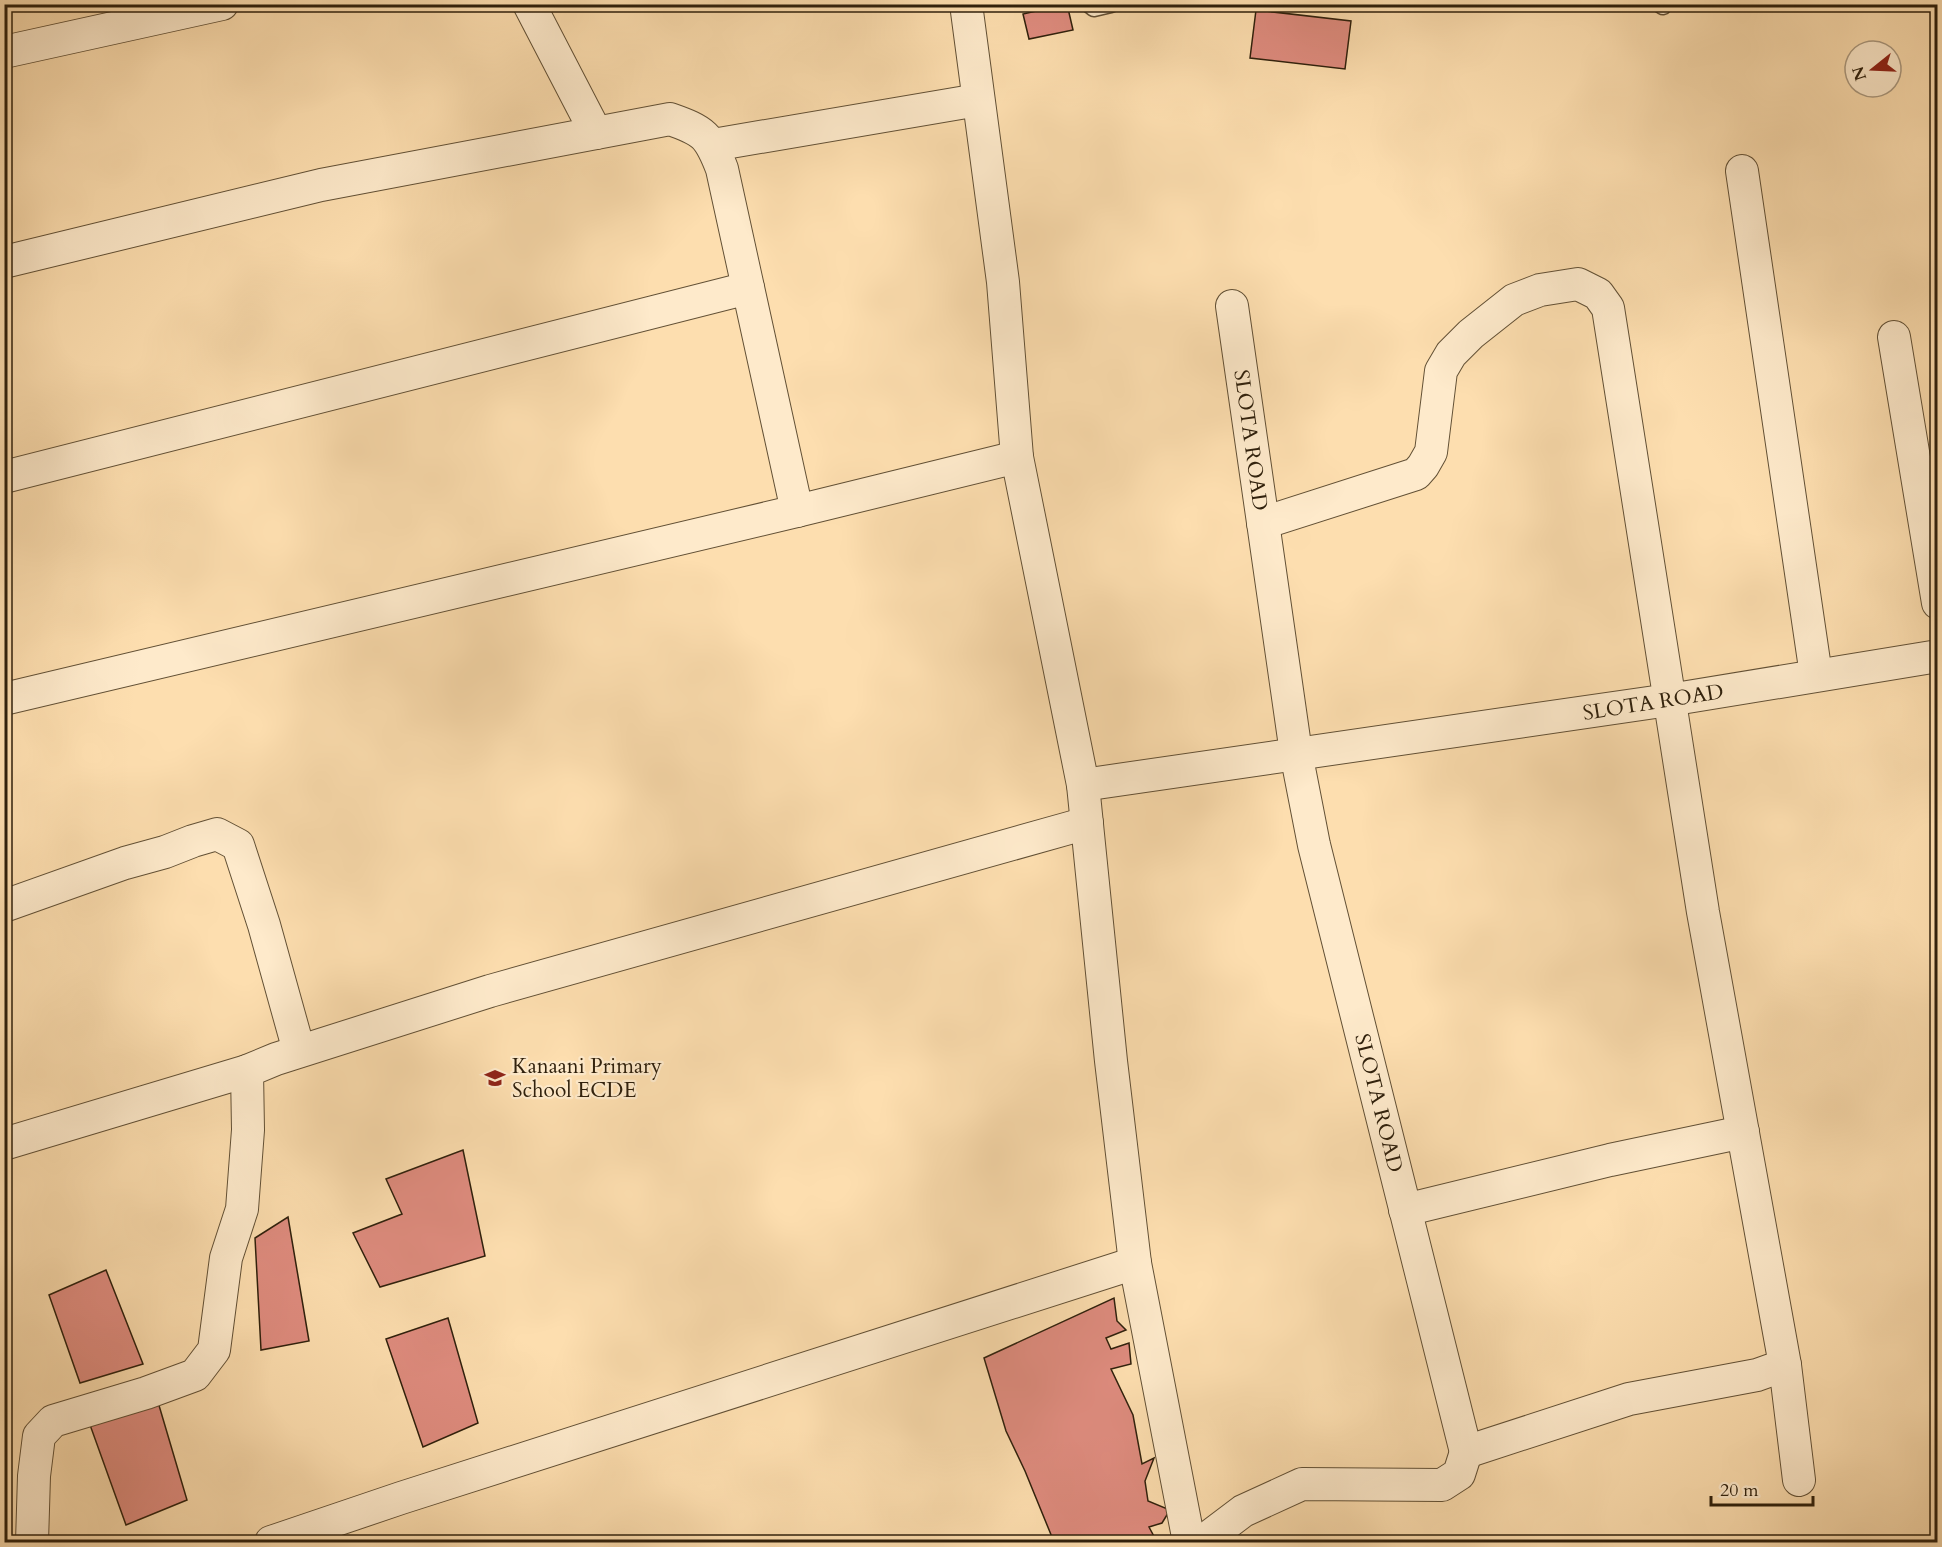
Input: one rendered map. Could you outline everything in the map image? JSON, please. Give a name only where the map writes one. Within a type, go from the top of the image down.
[{"type":"street","points":[[4,52],[222,4]]},
{"type":"street","points":[[530,4],[596,133]]},
{"type":"street","points":[[966,4],[1003,282],[1017,457],[1083,785],[1112,1072],[1135,1263],[1189,1542]]},
{"type":"street","points":[[713,145],[978,100]]},
{"type":"street","points":[[4,262],[321,185],[670,119],[696,128],[713,145],[722,169],[797,512]]},
{"type":"street","points":[[1742,171],[1816,675]]},
{"type":"street","points":[[1263,523],[1416,474],[1431,452],[1441,371],[1451,354],[1471,334],[1514,300],[1540,290],[1578,284],[1598,294],[1608,308],[1703,912],[1785,1365],[1799,1480]]},
{"type":"street","points":[[4,477],[748,288]]},
{"type":"street","name":"SLOTA ROAD","points":[[1232,306],[1296,753],[1314,845],[1466,1452]]},
{"type":"street","points":[[1893,337],[1938,603]]},
{"type":"street","points":[[4,699],[797,512],[1017,457]]},
{"type":"street","name":"SLOTA ROAD","points":[[1083,785],[1669,700],[1938,656]]},
{"type":"street","points":[[4,1144],[247,1071],[299,1051],[489,991],[1087,823]]},
{"type":"street","points":[[4,906],[125,863],[217,834],[238,845],[264,925],[299,1051]]},
{"type":"street","points":[[32,1542],[34,1476],[39,1437],[53,1421],[146,1393],[195,1375],[214,1350],[226,1258],[242,1209],[248,1130],[247,1071]]},
{"type":"street","points":[[1405,1210],[1610,1160],[1743,1132]]},
{"type":"street","points":[[271,1542],[401,1498],[1135,1263]]},
{"type":"street","points":[[1202,1542],[1244,1511],[1302,1484],[1442,1485],[1459,1474],[1466,1452],[1629,1399],[1757,1375],[1785,1365]]},
{"type":"lane","points":[[1089,4],[1094,8],[1111,4]]},
{"type":"building","points":[[1067,4],[1073,30],[1029,39],[1023,14]]},
{"type":"building","points":[[1256,10],[1351,21],[1345,69],[1250,58]]},
{"type":"building","points":[[463,1150],[485,1256],[380,1287],[353,1233],[402,1214],[386,1179]]},
{"type":"building","points":[[288,1217],[309,1341],[261,1350],[255,1238]]},
{"type":"building","points":[[106,1270],[143,1364],[80,1383],[49,1295]]},
{"type":"building","points":[[1114,1298],[1117,1321],[1126,1330],[1106,1338],[1111,1349],[1129,1343],[1131,1364],[1111,1369],[1133,1415],[1142,1464],[1154,1458],[1145,1481],[1148,1501],[1170,1510],[1162,1523],[1149,1527],[1157,1542],[1054,1542],[1006,1431],[984,1358]]},
{"type":"building","points":[[448,1318],[478,1423],[423,1447],[386,1339]]},
{"type":"building","points":[[158,1402],[187,1500],[126,1525],[85,1411]]},
{"type":"place","name":"Kanaani Primary School ECDE","points":[[495,1078]]}]
